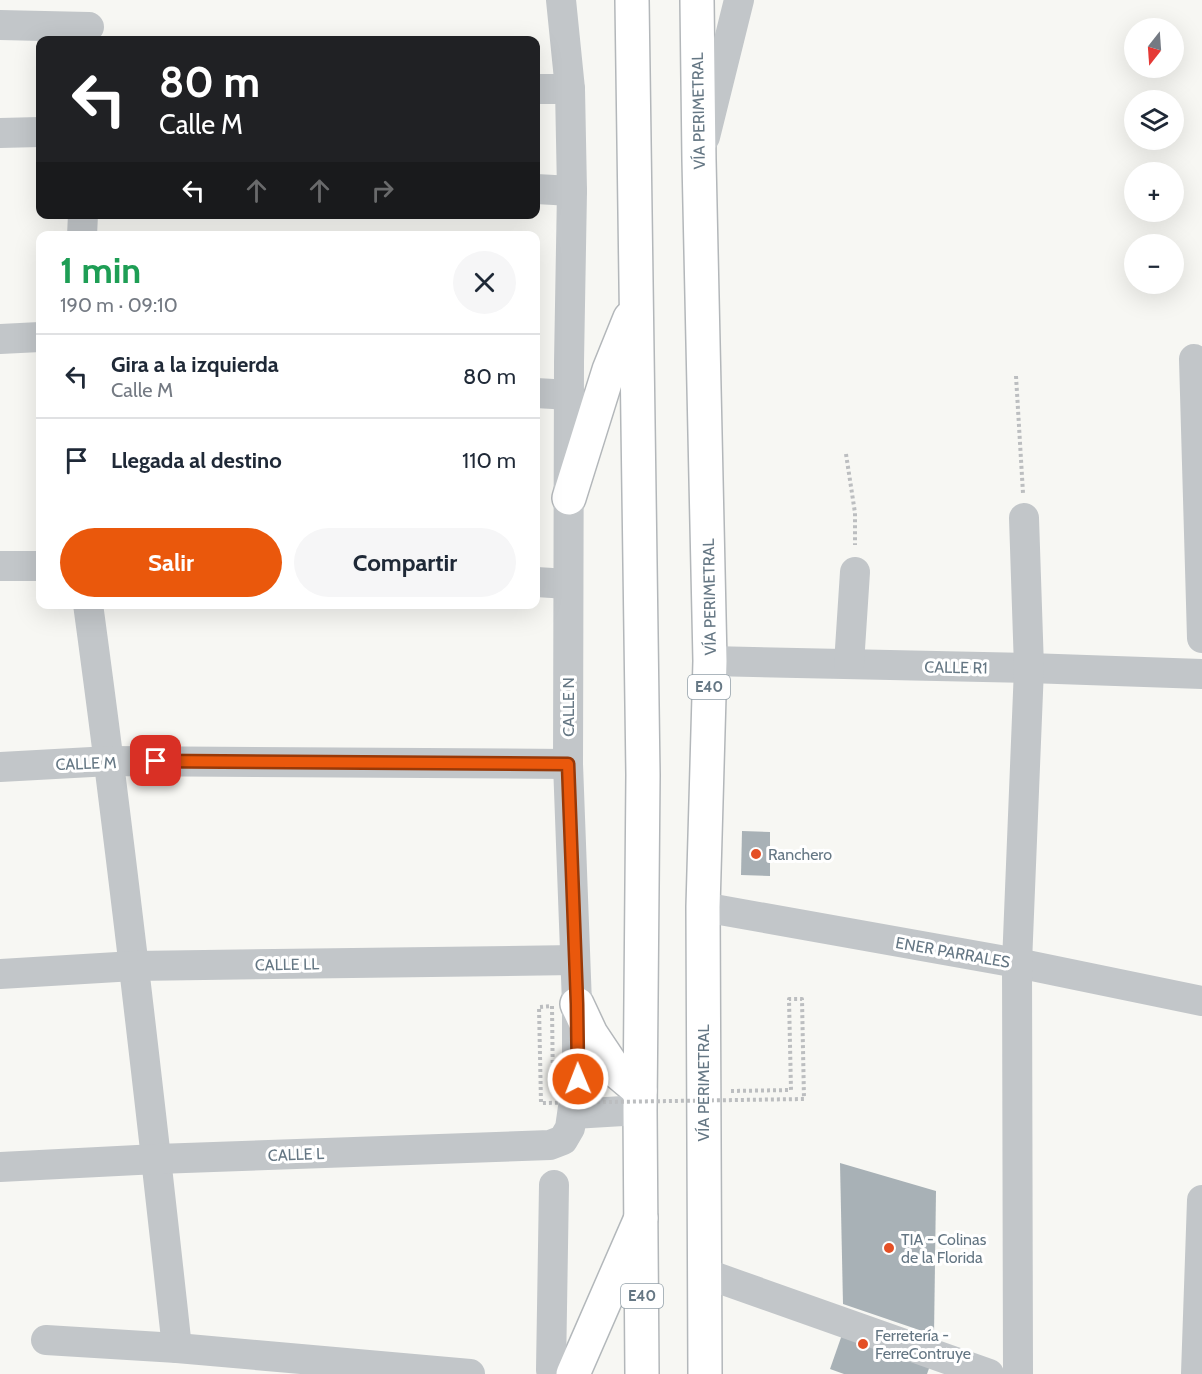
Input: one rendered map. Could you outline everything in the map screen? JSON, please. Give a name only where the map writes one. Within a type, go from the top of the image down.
[{"type":"main road","name":"E40","points":[[632,0],[643,775],[640,1101],[642,1374]]},
{"type":"main road","name":"VÍA PERIMETRAL","points":[[697,0],[710,661],[703,907],[705,1374]]},
{"type":"main road","points":[[569,498],[609,370],[636,302]]},
{"type":"main road","points":[[577,1004],[591,1034],[615,1070],[640,1101]]},
{"type":"main road","points":[[573,1374],[641,1218]]},
{"type":"street","name":"CALLE N","points":[[561,0],[570,89],[572,191],[569,362],[568,764],[577,1004],[568,1095]]},
{"type":"street","points":[[699,160],[739,0]]},
{"type":"street","points":[[0,25],[89,22]]},
{"type":"street","points":[[540,89],[570,89]]},
{"type":"street","points":[[0,133],[36,132]]},
{"type":"street","points":[[540,189],[572,191]]},
{"type":"street","points":[[0,339],[36,337]]},
{"type":"street","points":[[1194,359],[1202,638]]},
{"type":"street","points":[[540,393],[570,395]]},
{"type":"street","points":[[1018,1374],[1017,963],[1029,668],[1024,518]]},
{"type":"street","points":[[0,566],[36,566]]},
{"type":"street","points":[[849,664],[855,572]]},
{"type":"street","points":[[540,582],[568,584]]},
{"type":"street","points":[[89,609],[110,761],[177,1348]]},
{"type":"street","name":"CALLE R1","points":[[710,661],[1202,674]]},
{"type":"street","name":"CALLE M","points":[[0,767],[110,761],[568,764]]},
{"type":"street","name":"ENER PARRALES","points":[[703,907],[1017,963],[1202,1000]]},
{"type":"street","name":"CALLE LL","points":[[0,974],[134,966],[575,960]]},
{"type":"street","points":[[568,1095],[640,1101]]},
{"type":"street","name":"CALLE L","points":[[0,1167],[550,1145],[563,1140],[570,1128],[568,1095]]},
{"type":"street","points":[[553,1374],[550,1370],[554,1185]]},
{"type":"street","points":[[1196,1374],[1202,1200]]},
{"type":"street","points":[[704,1273],[989,1374]]},
{"type":"street","points":[[46,1340],[177,1348],[470,1374]]},
{"type":"path","points":[[1016,376],[1024,518]]},
{"type":"path","points":[[846,454],[855,513],[855,572]]},
{"type":"path","points":[[568,1095],[552,1006],[539,1007],[541,1103],[804,1099],[802,999],[789,999],[791,1090],[703,1091]]},
{"type":"building","name":"Ranchero","points":[[742,831],[770,832],[770,876],[741,875]]},
{"type":"building","name":"TIA - Colinas de la Florida","points":[[840,1163],[936,1191],[934,1335],[843,1304]]},
{"type":"building","name":"Ferretería - FerreContruye","points":[[844,1329],[932,1360],[927,1374],[844,1374],[830,1369]]},
{"type":"place","name":"Ranchero","points":[[756,854]]},
{"type":"place","name":"TIA - Colinas de la Florida","points":[[889,1248]]},
{"type":"place","name":"Ferretería - FerreContruye","points":[[863,1344]]},
{"type":"route","points":[[156,761],[568,764],[578,1079]]}]
